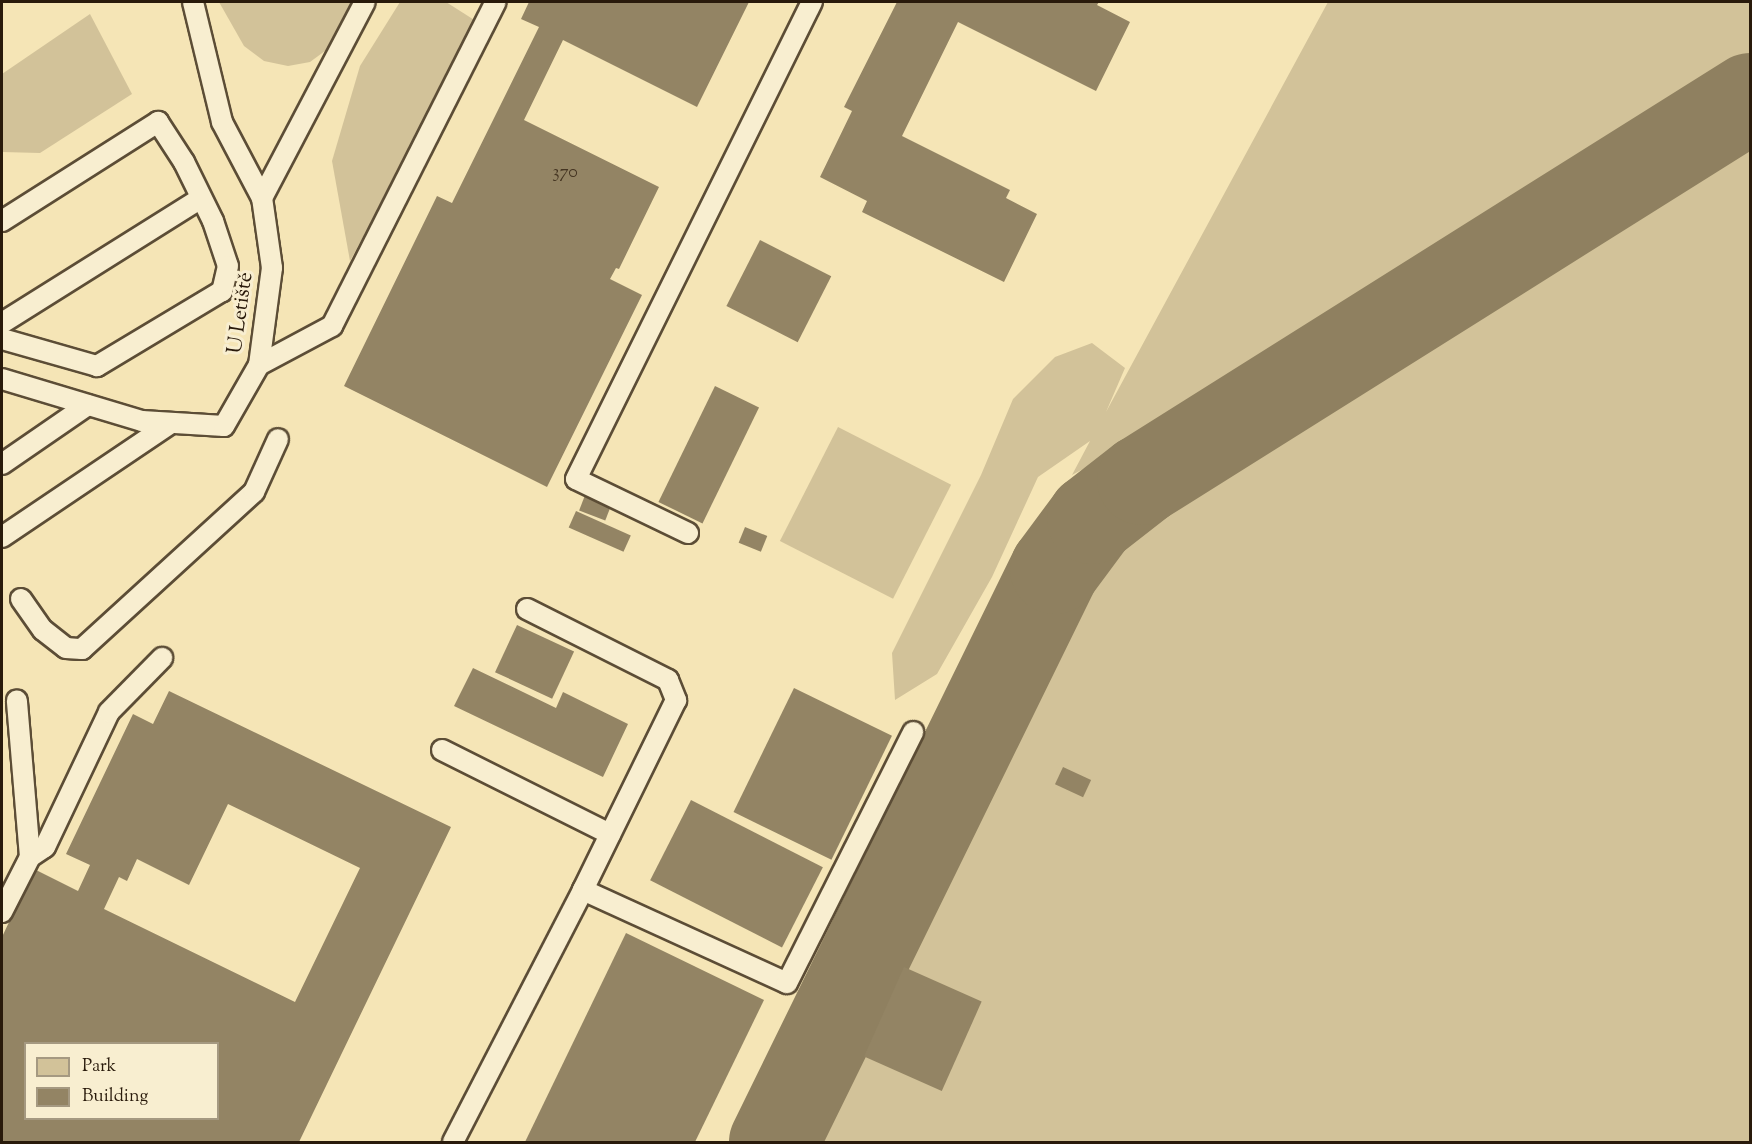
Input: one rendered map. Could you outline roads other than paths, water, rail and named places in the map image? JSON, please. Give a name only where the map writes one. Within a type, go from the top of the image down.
[{"type":"lane","name":"U Letiště","points":[[171,423],[224,426],[259,365],[272,268],[262,198],[222,122],[193,2]]},
{"type":"lane","points":[[262,198],[365,2]]},
{"type":"lane","points":[[259,365],[332,326],[496,2]]},
{"type":"lane","points":[[687,533],[576,479],[812,2]]},
{"type":"lane","points":[[2,221],[158,122],[201,198],[228,266],[222,291],[97,366],[2,339]]},
{"type":"lane","points":[[2,323],[201,198]]},
{"type":"lane","points":[[2,380],[142,421],[171,423]]},
{"type":"lane","points":[[2,464],[88,405]]},
{"type":"lane","points":[[2,537],[171,423]]},
{"type":"lane","points":[[21,599],[43,630],[66,648],[82,649],[254,492],[278,439]]},
{"type":"lane","points":[[453,1143],[583,890],[676,700],[668,680],[527,609]]},
{"type":"lane","points":[[2,912],[30,857],[45,847],[110,712],[162,658]]},
{"type":"lane","points":[[17,701],[30,857]]},
{"type":"lane","points":[[583,890],[787,983],[913,732]]},
{"type":"lane","points":[[442,750],[610,834]]}]
